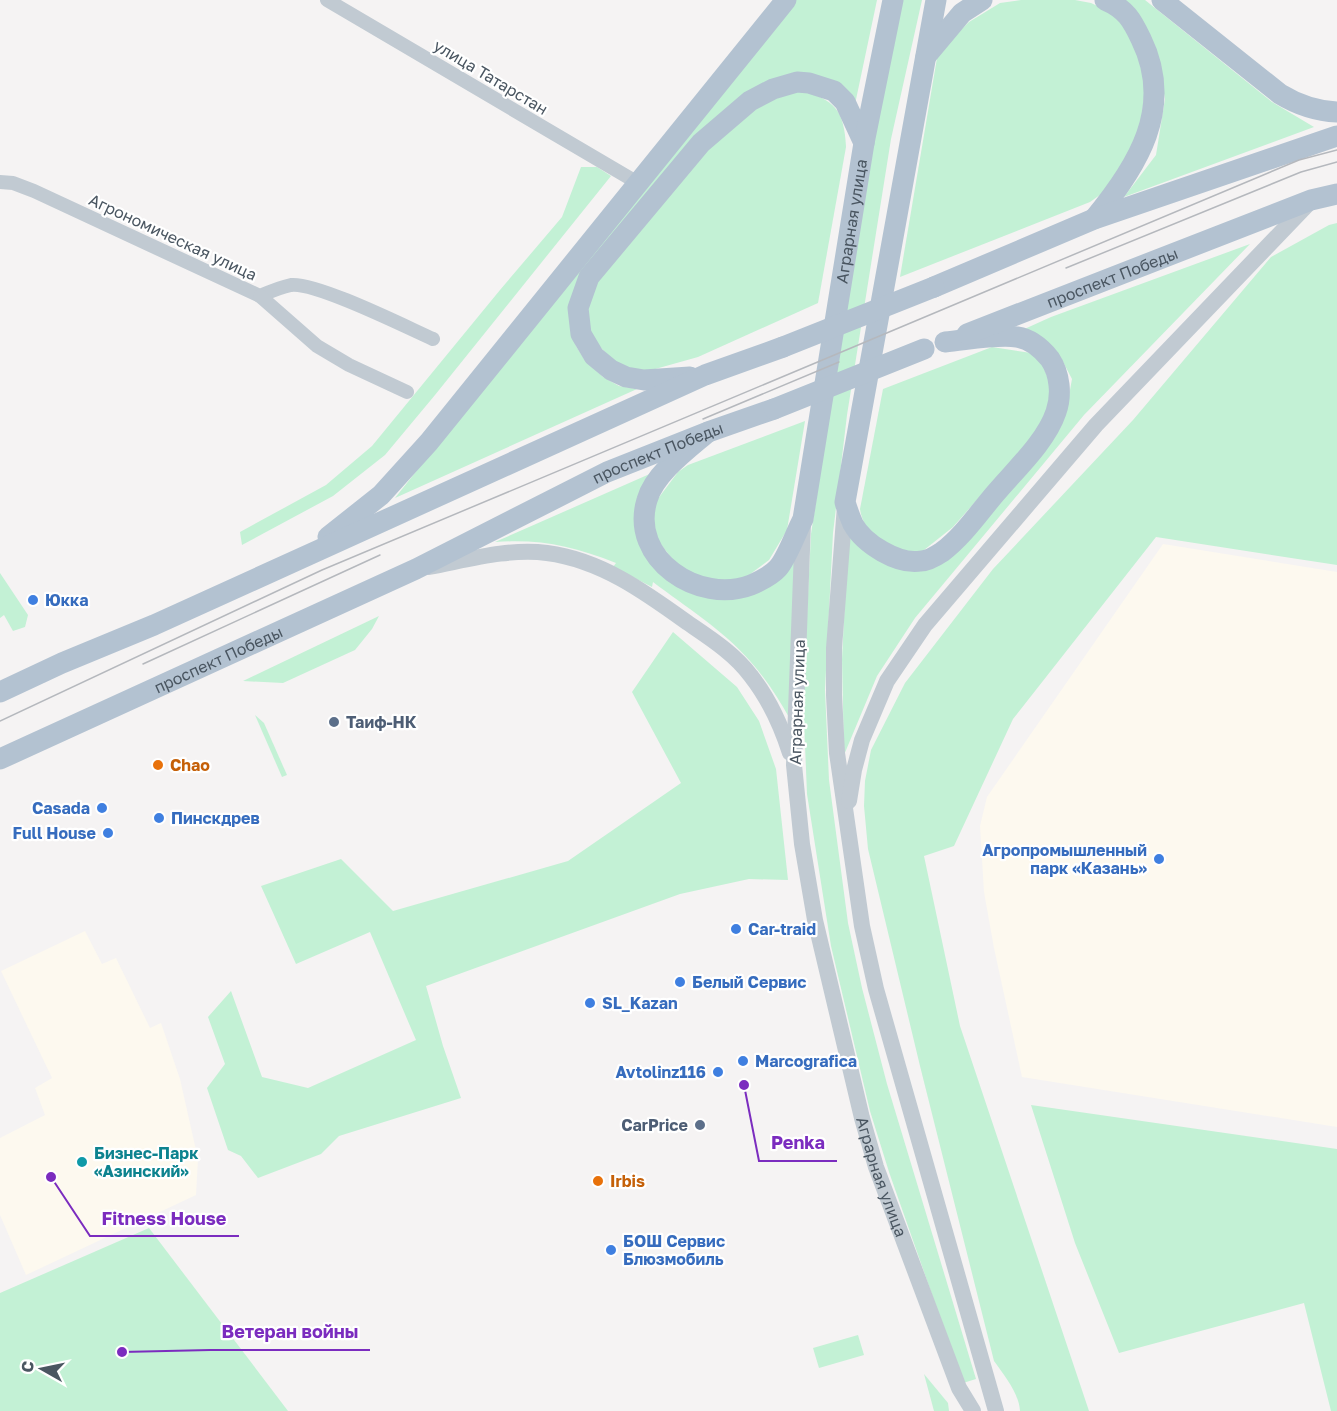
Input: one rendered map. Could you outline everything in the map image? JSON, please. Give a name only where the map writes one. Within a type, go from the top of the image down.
[{"type":"main road","points":[[306,555],[381,495],[429,442],[786,0]]},
{"type":"main road","name":"Аграрная улица","points":[[803,519],[864,142],[893,0]]},
{"type":"main road","points":[[936,0],[845,502],[854,525],[877,548],[893,557],[907,561],[932,558],[959,536],[1043,437],[1057,410],[1058,380],[1053,364],[1042,348],[1018,337],[945,342]]},
{"type":"main road","points":[[924,59],[962,13],[982,0]]},
{"type":"main road","points":[[1094,219],[1121,187],[1142,150],[1154,98],[1153,72],[1142,40],[1129,16],[1113,3],[1105,0]]},
{"type":"main road","points":[[1162,0],[1280,94],[1297,104],[1321,111],[1337,112]]},
{"type":"main road","points":[[705,375],[644,380],[626,377],[611,370],[594,356],[582,334],[578,308],[589,277],[701,142],[750,101],[765,93],[797,82],[809,83],[834,91],[845,102],[864,142]]},
{"type":"main road","points":[[0,692],[705,375],[934,287],[1094,219],[1337,136]]},
{"type":"main road","name":"проспект Победы","points":[[0,759],[416,569],[607,472],[1311,200],[1337,194]]},
{"type":"main road","points":[[708,432],[669,467],[647,499],[645,533],[657,558],[677,576],[700,587],[722,590],[745,587],[762,581],[778,568],[803,519]]},
{"type":"street","name":"улица Татарстан","points":[[327,0],[638,183]]},
{"type":"street","name":"Агрономическая улица","points":[[0,182],[13,183],[34,190],[260,296],[291,285],[314,288],[389,318],[433,339]]},
{"type":"street","points":[[846,823],[854,770],[862,740],[887,681],[925,625],[1096,425],[1311,200]]},
{"type":"street","points":[[260,296],[317,346],[349,365],[407,392]]},
{"type":"street","points":[[845,502],[834,648],[834,695],[837,753],[862,926],[876,989],[996,1411]]},
{"type":"street","name":"Аграрная улица","points":[[803,519],[794,765],[802,844],[815,920],[862,1118],[876,1167],[959,1388],[973,1411]]},
{"type":"street","points":[[416,569],[515,552],[546,553],[578,559],[614,575],[639,588],[715,641],[749,673],[772,708],[785,736],[794,765]]},
{"type":"street","points":[[959,1388],[980,1392],[988,1387],[987,1377]]},
{"type":"shaded area","name":"Агропромышленный парк «Казань»","points":[[1163,544],[1337,572],[1337,1127],[1022,1077],[984,892],[980,826],[987,797]]},
{"type":"shaded area","points":[[85,931],[102,964],[116,958],[150,1028],[161,1023],[180,1079],[198,1159],[196,1195],[26,1275],[0,1215],[0,1138],[45,1115],[35,1088],[52,1078],[1,971]]},
{"type":"green space","points":[[791,0],[877,0],[854,109],[840,90],[762,86],[580,280],[571,329],[576,346],[584,359],[603,377],[619,386],[637,389],[395,498]]},
{"type":"green space","points":[[899,0],[922,0],[891,139],[847,415],[833,533],[825,690],[829,780],[848,923],[862,988],[887,1084],[976,1379],[963,1383],[870,1111],[831,946],[807,794],[803,696],[811,534],[849,283]]},
{"type":"green space","points":[[1021,0],[1075,0],[1091,3],[1125,19],[1147,70],[1138,150],[1118,182],[1090,202],[900,277],[938,52],[969,22],[1000,3]]},
{"type":"green space","points":[[1116,0],[1145,0],[1272,102],[1314,127],[1124,197],[1156,155],[1165,99],[1155,46],[1133,10]]},
{"type":"green space","points":[[798,90],[829,102],[840,115],[845,134],[846,147],[818,303],[698,357],[641,373],[622,369],[589,336],[584,310],[594,283],[705,145],[758,103]]},
{"type":"green space","points":[[581,167],[597,167],[611,176],[385,455],[333,496],[242,545],[240,532],[326,485],[372,446],[562,217]]},
{"type":"green space","points":[[1337,223],[1337,565],[1156,537],[1013,719],[954,846],[924,856],[960,1026],[1089,1411],[1020,1411],[1014,1391],[994,1361],[868,849],[864,806],[865,781],[871,750],[905,683],[993,569],[1133,420],[1271,257],[1329,225]]},
{"type":"green space","points":[[1250,244],[1084,415],[915,618],[877,676],[844,755],[842,659],[848,536],[882,561],[900,568],[923,571],[1066,412],[1072,379],[1061,358],[1020,331],[1051,317]]},
{"type":"green space","points":[[992,347],[1038,354],[1050,383],[1049,408],[1037,432],[953,527],[919,554],[890,546],[873,535],[867,528],[860,509],[883,389]]},
{"type":"green space","points":[[805,421],[787,530],[769,560],[741,581],[708,583],[682,571],[650,531],[654,504],[678,472],[688,465]]},
{"type":"green space","points":[[661,469],[648,487],[652,564],[746,594],[795,549],[790,719],[767,682],[728,639],[653,582],[652,587],[613,567],[616,563],[571,548],[542,543],[495,542]]},
{"type":"green space","points":[[0,573],[28,615],[25,627],[13,631],[4,615],[0,618]]},
{"type":"green space","points":[[379,616],[355,650],[283,683],[243,681]]},
{"type":"green space","points":[[673,632],[737,687],[759,721],[776,769],[788,880],[749,879],[680,894],[426,986],[461,1098],[339,1136],[321,1154],[258,1178],[241,1156],[228,1150],[207,1088],[225,1064],[208,1017],[231,991],[262,1077],[308,1088],[416,1040],[370,932],[296,964],[261,886],[341,859],[393,911],[568,861],[681,783],[632,692]]},
{"type":"green space","points":[[255,715],[264,723],[287,775],[282,777]]},
{"type":"green space","points":[[1031,1105],[1337,1149],[1337,1411],[1331,1411],[1304,1303],[1119,1353],[1075,1243]]},
{"type":"green space","points":[[149,1228],[288,1411],[0,1411],[0,1293]]},
{"type":"green space","points":[[858,1335],[864,1355],[819,1368],[813,1348]]},
{"type":"green space","points":[[924,1374],[948,1403],[949,1411],[934,1411]]},
{"type":"tram line","points":[[0,721],[322,570],[1299,160],[1337,150]]},
{"type":"tram line","points":[[1066,268],[1301,172],[1337,162]]},
{"type":"tram line","points":[[703,419],[839,362]]},
{"type":"tram line","points":[[143,664],[380,555]]},
{"type":"place","name":"Юкка","points":[[33,600]]},
{"type":"place","name":"Таиф-НК","points":[[334,722]]},
{"type":"place","name":"Chao","points":[[158,765]]},
{"type":"place","name":"Casada","points":[[102,808]]},
{"type":"place","name":"Пинскдрев","points":[[159,818]]},
{"type":"place","name":"Full House","points":[[108,833]]},
{"type":"place","name":"Агропромышленный парк «Казань»","points":[[1159,859]]},
{"type":"place","name":"Car-traid","points":[[736,929]]},
{"type":"place","name":"Белый Сервис","points":[[680,982]]},
{"type":"place","name":"SL_Kazan","points":[[590,1003]]},
{"type":"place","name":"Marcografica","points":[[743,1061]]},
{"type":"place","name":"Avtolinz116","points":[[718,1072]]},
{"type":"place","name":"Penka","points":[[744,1085]]},
{"type":"place","name":"CarPrice","points":[[700,1125]]},
{"type":"place","name":"Бизнес-Парк «Азинский»","points":[[82,1162]]},
{"type":"place","name":"Fitness House","points":[[51,1177]]},
{"type":"place","name":"Irbis","points":[[598,1181]]},
{"type":"place","name":"БОШ Сервис Блюзмобиль","points":[[611,1250]]},
{"type":"place","name":"Ветеран войны","points":[[122,1352]]}]
